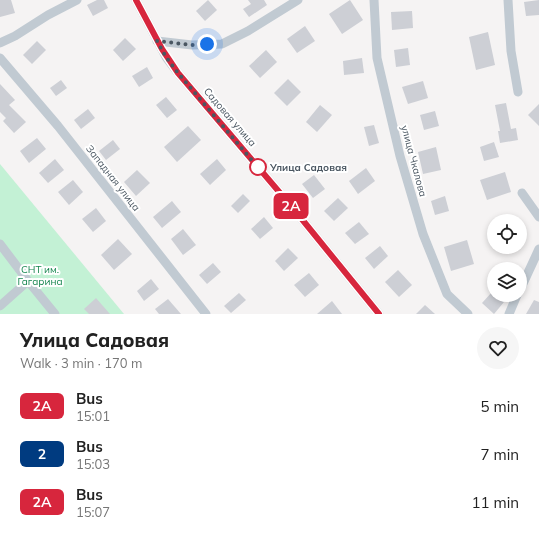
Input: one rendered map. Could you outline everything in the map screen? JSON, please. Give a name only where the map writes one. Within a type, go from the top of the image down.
[{"type":"street","points":[[0,43],[48,15],[78,0]]},
{"type":"street","name":"Садовая улица","points":[[136,0],[166,57],[178,73],[292,207],[379,314]]},
{"type":"street","points":[[157,41],[192,45],[222,44],[248,31],[298,0]]},
{"type":"street","name":"улица Чкалова","points":[[374,0],[376,58],[400,156],[422,234],[447,294],[468,314]]},
{"type":"street","points":[[508,0],[510,51],[518,92]]},
{"type":"street","name":"Западная улица","points":[[0,58],[58,126],[206,314]]},
{"type":"street","points":[[522,193],[539,217]]},
{"type":"street","points":[[0,244],[55,314]]},
{"type":"street","points":[[527,275],[539,249]]},
{"type":"street","points":[[0,306],[28,281]]},
{"type":"street","points":[[508,314],[514,302]]},
{"type":"green space","name":"СНТ им. Гагарина","points":[[0,164],[124,314],[0,314]]},
{"type":"building","points":[[0,0],[11,0],[15,13],[0,17]]},
{"type":"building","points":[[97,0],[104,0],[108,8],[93,16],[87,5]]},
{"type":"building","points":[[208,0],[217,10],[205,21],[196,11]]},
{"type":"building","points":[[248,0],[264,0],[267,5],[249,17],[243,9],[251,4]]},
{"type":"building","points":[[350,0],[363,20],[342,34],[329,14]]},
{"type":"building","points":[[539,0],[539,15],[526,16],[524,2]]},
{"type":"building","points":[[412,11],[413,28],[392,30],[391,12]]},
{"type":"building","points":[[305,26],[315,41],[297,53],[287,39]]},
{"type":"building","points":[[488,32],[495,65],[476,70],[469,37]]},
{"type":"building","points":[[125,38],[136,49],[123,61],[113,50]]},
{"type":"building","points":[[37,41],[46,50],[32,64],[23,55]]},
{"type":"building","points":[[408,48],[410,65],[396,67],[394,50]]},
{"type":"building","points":[[266,50],[277,62],[260,78],[249,66]]},
{"type":"building","points":[[362,58],[364,73],[344,75],[343,61]]},
{"type":"building","points":[[147,67],[153,78],[139,87],[132,76]]},
{"type":"building","points":[[288,79],[301,92],[287,106],[274,93]]},
{"type":"building","points":[[61,80],[67,88],[56,96],[50,88]]},
{"type":"building","points":[[423,81],[428,98],[408,104],[402,87]]},
{"type":"building","points":[[0,84],[15,100],[9,105],[26,122],[14,133],[3,121],[6,118],[0,112]]},
{"type":"building","points":[[166,97],[177,110],[167,118],[156,105]]},
{"type":"building","points":[[506,103],[511,129],[516,128],[518,140],[500,143],[498,131],[500,131],[495,105]]},
{"type":"building","points":[[539,104],[539,126],[528,115]]},
{"type":"building","points":[[320,105],[332,115],[317,132],[306,122]]},
{"type":"building","points":[[88,109],[95,118],[81,129],[74,120]]},
{"type":"building","points":[[435,111],[439,126],[424,130],[420,115]]},
{"type":"building","points":[[374,125],[379,143],[369,146],[364,127]]},
{"type":"building","points":[[188,126],[201,140],[177,162],[164,147]]},
{"type":"building","points":[[37,138],[46,149],[29,163],[20,151]]},
{"type":"building","points":[[113,140],[120,149],[106,160],[99,151]]},
{"type":"building","points":[[494,142],[499,157],[484,161],[480,147]]},
{"type":"building","points":[[436,147],[441,170],[423,174],[418,152]]},
{"type":"building","points":[[55,159],[64,170],[48,183],[39,173]]},
{"type":"building","points":[[217,159],[226,170],[210,185],[200,174]]},
{"type":"building","points":[[366,168],[375,181],[358,194],[349,181]]},
{"type":"building","points":[[137,170],[150,183],[136,196],[124,182]]},
{"type":"building","points":[[505,172],[511,192],[487,200],[480,180]]},
{"type":"building","points":[[314,175],[325,189],[313,198],[302,184]]},
{"type":"building","points":[[73,180],[83,192],[69,205],[58,192]]},
{"type":"building","points":[[243,194],[250,201],[238,213],[231,206]]},
{"type":"building","points":[[445,196],[449,211],[435,215],[431,201]]},
{"type":"building","points":[[338,198],[348,208],[334,221],[324,211]]},
{"type":"building","points":[[172,201],[181,212],[162,228],[153,217]]},
{"type":"building","points":[[96,208],[106,221],[93,232],[82,219]]},
{"type":"building","points":[[264,217],[273,228],[260,239],[251,229]]},
{"type":"building","points":[[359,222],[369,234],[355,244],[345,233]]},
{"type":"building","points":[[183,229],[196,245],[183,255],[171,239]]},
{"type":"building","points":[[118,239],[132,254],[114,270],[101,255]]},
{"type":"building","points":[[467,240],[474,264],[451,271],[444,247]]},
{"type":"building","points":[[380,246],[388,256],[374,269],[365,258]]},
{"type":"building","points":[[288,248],[298,258],[284,271],[275,261]]},
{"type":"building","points":[[213,263],[221,272],[207,284],[199,275]]},
{"type":"building","points":[[398,270],[412,285],[399,297],[385,282]]},
{"type":"building","points":[[309,273],[319,285],[305,297],[294,285]]},
{"type":"building","points":[[151,279],[159,289],[144,301],[137,291]]},
{"type":"building","points":[[239,293],[246,300],[231,313],[224,306]]},
{"type":"building","points":[[96,298],[110,314],[89,314],[84,309]]},
{"type":"building","points":[[487,298],[487,302],[504,302],[494,314],[482,303]]},
{"type":"building","points":[[168,299],[181,314],[159,314],[155,309]]},
{"type":"building","points":[[534,300],[539,302],[539,314],[526,314]]},
{"type":"building","points":[[332,301],[342,314],[317,314]]},
{"type":"building","points":[[425,305],[435,314],[416,314]]},
{"type":"bus line","name":"2А","points":[[136,0],[166,57],[178,73],[292,207],[379,314]]},
{"type":"place","name":"Улица Садовая","points":[[258,167]]},
{"type":"route","points":[[207,44],[192,45],[157,41],[166,57],[178,73],[261,171],[258,167]]}]
